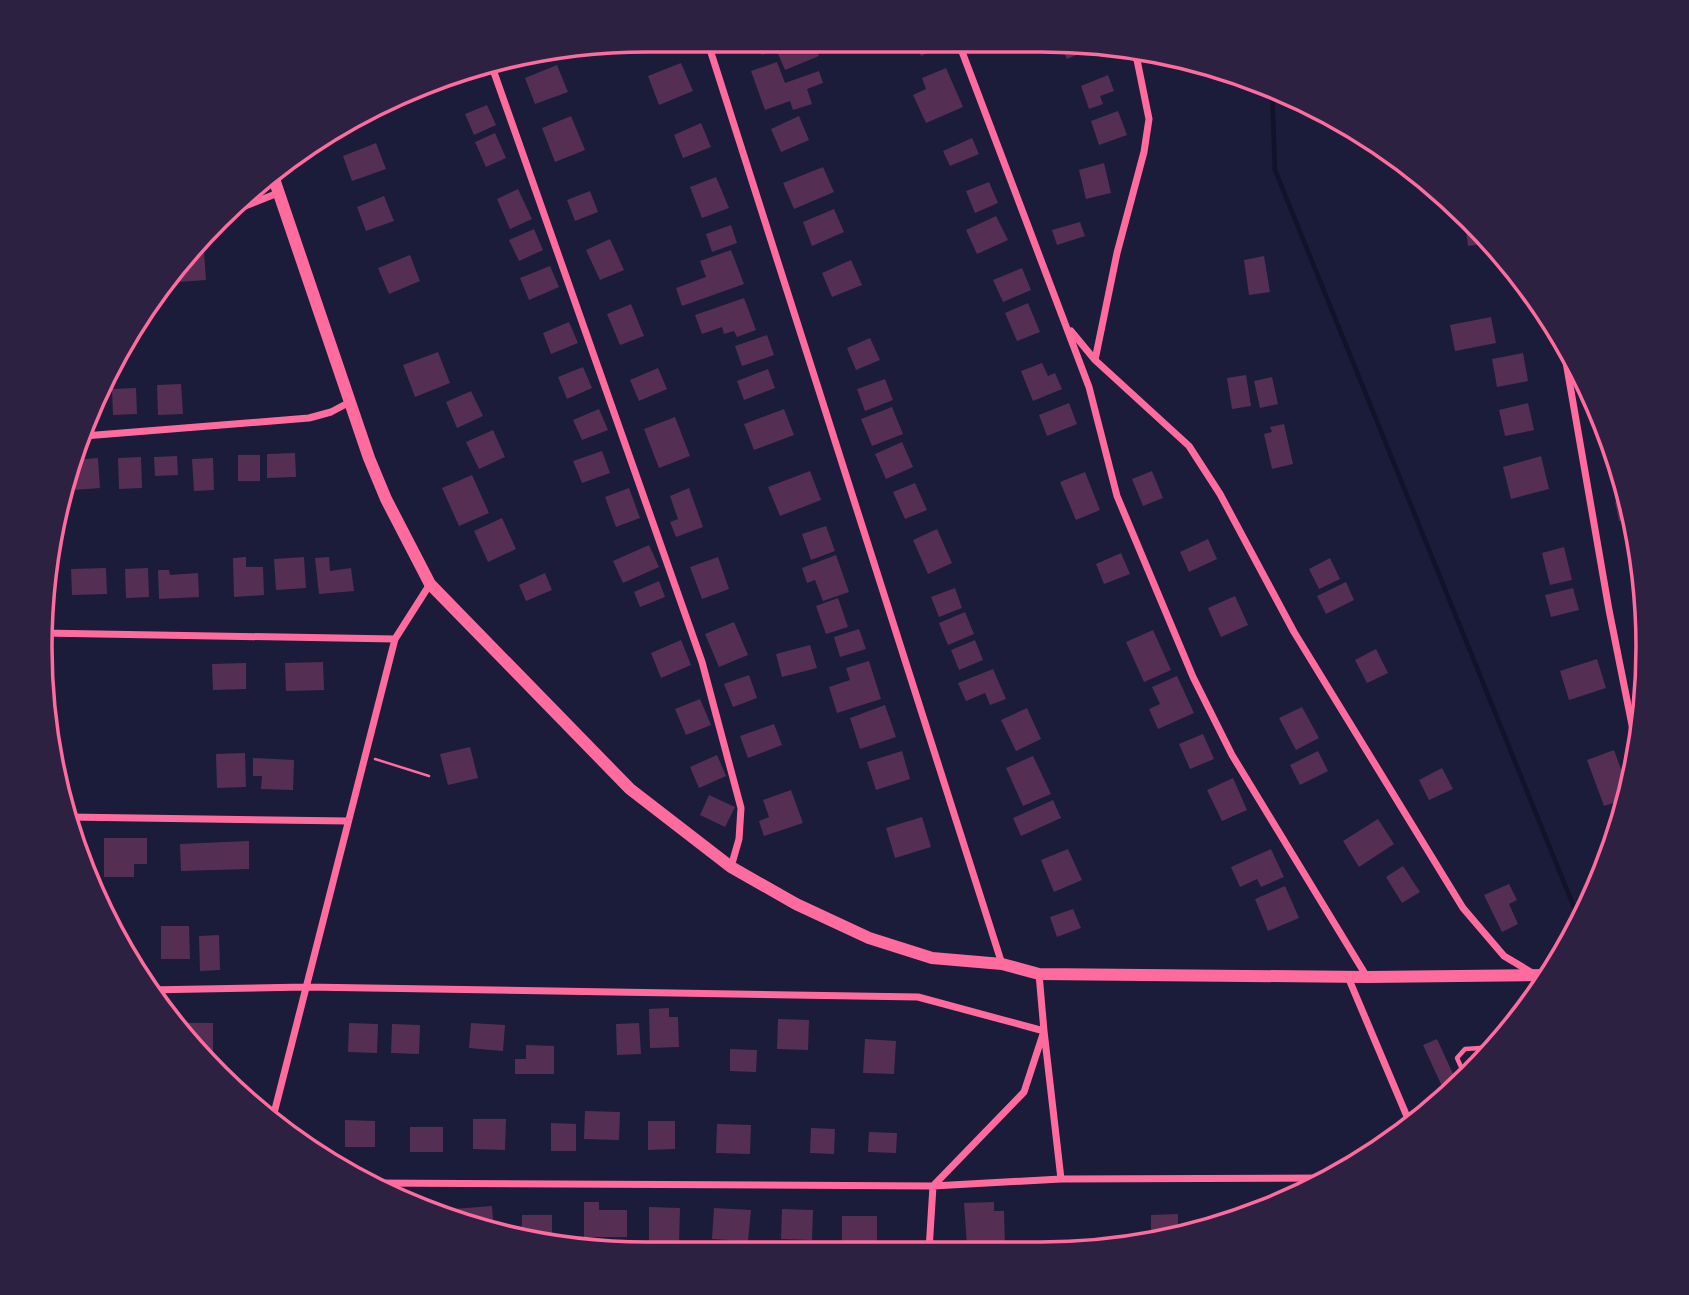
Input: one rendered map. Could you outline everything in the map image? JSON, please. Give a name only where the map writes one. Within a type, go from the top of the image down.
[{"type":"main road","points":[[275,183],[348,403],[386,499],[430,584],[630,789],[731,867],[796,904],[869,938],[932,958],[1002,964],[1038,974],[1348,977],[1538,975]]},
{"type":"street","points":[[711,52],[1002,964]]},
{"type":"street","points":[[962,52],[1089,387],[1117,496],[1193,677],[1232,755],[1367,977]]},
{"type":"street","points":[[1095,360],[1117,253],[1144,152],[1149,119],[1137,61]]},
{"type":"street","points":[[494,73],[702,662],[741,808],[738,839],[731,867]]},
{"type":"street","points":[[251,203],[278,193]]},
{"type":"street","points":[[1066,325],[1095,360],[1189,446],[1220,494],[1294,632],[1463,908],[1504,956],[1534,975]]},
{"type":"street","points":[[1568,370],[1631,722]]},
{"type":"street","points":[[92,435],[309,418],[331,412],[348,403]]},
{"type":"street","points":[[274,1111],[396,639],[430,584]]},
{"type":"street","points":[[53,633],[396,639]]},
{"type":"street","points":[[78,817],[348,821]]},
{"type":"street","points":[[1038,974],[1060,1179]]},
{"type":"street","points":[[1348,977],[1407,1117]]},
{"type":"street","points":[[161,990],[306,987],[918,997],[1044,1031]]},
{"type":"street","points":[[930,1242],[933,1186],[1024,1092],[1044,1031]]},
{"type":"street","points":[[389,1183],[933,1186],[1060,1179],[1311,1178]]},
{"type":"lane","points":[[1462,1068],[1457,1058],[1465,1049],[1481,1048]]},
{"type":"path","points":[[366,756],[429,776]]},
{"type":"building","points":[[777,52],[817,52],[819,56],[785,70]]},
{"type":"building","points":[[1064,53],[1079,54],[1067,59]]},
{"type":"building","points":[[777,62],[785,83],[819,71],[823,83],[807,89],[812,104],[793,110],[790,101],[765,110],[751,71]]},
{"type":"building","points":[[681,63],[693,91],[659,105],[648,76]]},
{"type":"building","points":[[557,65],[568,92],[535,104],[525,78]]},
{"type":"building","points":[[946,68],[963,107],[926,123],[913,95],[926,89],[922,78]]},
{"type":"building","points":[[1108,75],[1114,91],[1100,96],[1103,104],[1089,109],[1081,86]]},
{"type":"building","points":[[487,105],[496,125],[474,135],[465,114]]},
{"type":"building","points":[[1118,111],[1127,135],[1099,145],[1091,121]]},
{"type":"building","points":[[571,116],[585,150],[555,162],[542,128]]},
{"type":"building","points":[[799,116],[809,140],[781,152],[771,129]]},
{"type":"building","points":[[701,123],[711,147],[683,158],[674,135]]},
{"type":"building","points":[[495,133],[506,158],[486,167],[475,142]]},
{"type":"building","points":[[972,138],[979,154],[950,166],[943,151]]},
{"type":"building","points":[[376,143],[386,169],[352,181],[343,156]]},
{"type":"building","points":[[1104,163],[1111,193],[1086,199],[1079,170]]},
{"type":"building","points":[[823,167],[834,192],[794,209],[783,183]]},
{"type":"building","points":[[716,177],[729,208],[702,218],[690,187]]},
{"type":"building","points":[[989,182],[998,203],[975,213],[966,191]]},
{"type":"building","points":[[518,189],[532,219],[510,229],[497,199]]},
{"type":"building","points":[[590,191],[598,212],[575,221],[567,200]]},
{"type":"building","points":[[384,196],[394,221],[366,231],[357,207]]},
{"type":"building","points":[[834,209],[844,232],[812,246],[803,222]]},
{"type":"building","points":[[996,216],[1008,240],[977,254],[966,230]]},
{"type":"building","points":[[1080,222],[1085,236],[1057,245],[1052,230]]},
{"type":"building","points":[[731,225],[737,243],[712,252],[706,234]]},
{"type":"building","points":[[534,229],[543,250],[519,261],[509,240]]},
{"type":"building","points":[[1466,231],[1479,245],[1468,246]]},
{"type":"building","points":[[610,239],[624,270],[600,280],[586,250]]},
{"type":"building","points":[[731,250],[744,284],[682,306],[676,288],[706,277],[700,261]]},
{"type":"building","points":[[204,251],[206,280],[178,282],[200,255]]},
{"type":"building","points":[[410,255],[420,281],[389,294],[378,268]]},
{"type":"building","points":[[1264,256],[1270,292],[1249,295],[1244,260]]},
{"type":"building","points":[[851,260],[862,285],[832,297],[822,273]]},
{"type":"building","points":[[550,266],[559,287],[529,300],[520,278]]},
{"type":"building","points":[[1022,268],[1031,290],[1003,302],[993,280]]},
{"type":"building","points":[[744,298],[756,330],[737,337],[734,331],[724,334],[722,327],[702,334],[695,315]]},
{"type":"building","points":[[1028,303],[1040,332],[1017,341],[1005,313]]},
{"type":"building","points":[[631,304],[644,336],[620,345],[607,314]]},
{"type":"building","points":[[1491,317],[1496,343],[1455,351],[1450,325]]},
{"type":"building","points":[[569,322],[578,343],[551,354],[543,333]]},
{"type":"building","points":[[767,335],[774,355],[742,366],[735,346]]},
{"type":"building","points":[[870,338],[880,360],[856,370],[847,348]]},
{"type":"building","points":[[438,352],[450,383],[415,397],[403,365]]},
{"type":"building","points":[[1523,353],[1528,381],[1497,387],[1492,359]]},
{"type":"building","points":[[1042,363],[1048,376],[1055,373],[1062,389],[1033,401],[1021,371]]},
{"type":"building","points":[[583,367],[592,388],[567,399],[558,377]]},
{"type":"building","points":[[658,368],[667,389],[639,401],[630,380]]},
{"type":"building","points":[[768,369],[775,388],[744,400],[737,381]]},
{"type":"building","points":[[1246,375],[1251,406],[1232,409],[1227,378]]},
{"type":"building","points":[[1272,377],[1278,404],[1260,408],[1254,381]]},
{"type":"building","points":[[885,379],[893,400],[865,411],[857,389]]},
{"type":"building","points":[[181,384],[183,414],[158,415],[157,385]]},
{"type":"building","points":[[136,388],[137,414],[113,415],[112,389]]},
{"type":"building","points":[[471,391],[483,416],[457,428],[446,402]]},
{"type":"building","points":[[1069,403],[1077,424],[1047,436],[1039,415]]},
{"type":"building","points":[[1528,403],[1534,430],[1505,436],[1499,410]]},
{"type":"building","points":[[892,407],[903,434],[872,446],[861,419]]},
{"type":"building","points":[[599,409],[608,430],[582,440],[573,420]]},
{"type":"building","points":[[784,409],[794,435],[754,450],[744,424]]},
{"type":"building","points":[[675,417],[690,456],[659,468],[644,429]]},
{"type":"building","points":[[1284,424],[1293,464],[1272,469],[1264,434],[1272,432],[1270,427]]},
{"type":"building","points":[[493,430],[505,457],[479,469],[466,442]]},
{"type":"building","points":[[902,442],[913,467],[886,479],[875,454]]},
{"type":"building","points":[[602,451],[610,473],[582,483],[573,461]]},
{"type":"building","points":[[295,453],[296,477],[267,478],[267,454]]},
{"type":"building","points":[[238,455],[260,455],[260,481],[238,481]]},
{"type":"building","points":[[177,456],[178,475],[155,476],[154,457]]},
{"type":"building","points":[[1541,456],[1549,489],[1511,499],[1503,467]]},
{"type":"building","points":[[141,457],[142,488],[119,489],[118,458]]},
{"type":"building","points":[[98,458],[100,488],[74,490],[83,459]]},
{"type":"building","points":[[213,458],[214,490],[194,491],[192,459]]},
{"type":"building","points":[[810,471],[821,500],[780,516],[768,487]]},
{"type":"building","points":[[1152,471],[1163,498],[1143,506],[1132,479]]},
{"type":"building","points":[[1085,472],[1100,510],[1076,520],[1060,482]]},
{"type":"building","points":[[472,475],[489,513],[459,526],[442,488]]},
{"type":"building","points":[[915,483],[927,510],[905,519],[893,492]]},
{"type":"building","points":[[629,488],[640,518],[616,527],[605,497]]},
{"type":"building","points":[[689,488],[703,527],[676,537],[670,522],[678,519],[670,496]]},
{"type":"building","points":[[1618,501],[1622,520],[1619,521],[1615,502]]},
{"type":"building","points":[[502,518],[516,549],[488,562],[474,531]]},
{"type":"building","points":[[826,526],[835,551],[811,560],[802,534]]},
{"type":"building","points":[[937,529],[952,563],[928,574],[913,540]]},
{"type":"building","points":[[1208,539],[1217,559],[1189,572],[1180,552]]},
{"type":"building","points":[[649,545],[659,567],[623,583],[613,561]]},
{"type":"building","points":[[1564,547],[1572,580],[1550,585],[1542,553]]},
{"type":"building","points":[[1121,553],[1130,574],[1104,584],[1096,564]]},
{"type":"building","points":[[836,555],[849,592],[823,601],[815,580],[807,583],[802,568]]},
{"type":"building","points":[[246,557],[246,567],[263,567],[264,595],[234,597],[233,558]]},
{"type":"building","points":[[304,557],[306,588],[276,590],[274,559]]},
{"type":"building","points":[[329,557],[330,571],[351,568],[354,591],[319,594],[315,558]]},
{"type":"building","points":[[718,557],[729,589],[702,599],[690,567]]},
{"type":"building","points":[[1330,558],[1340,579],[1319,589],[1309,569]]},
{"type":"building","points":[[106,568],[107,594],[72,595],[71,569]]},
{"type":"building","points":[[148,568],[149,597],[126,598],[125,569]]},
{"type":"building","points":[[158,570],[169,570],[170,575],[198,573],[199,597],[159,599]]},
{"type":"building","points":[[545,573],[552,590],[526,601],[519,585]]},
{"type":"building","points":[[659,581],[665,597],[640,607],[634,592]]},
{"type":"building","points":[[1346,582],[1354,600],[1326,614],[1317,596]]},
{"type":"building","points":[[955,588],[962,608],[939,617],[931,597]]},
{"type":"building","points":[[1573,588],[1579,610],[1551,617],[1545,595]]},
{"type":"building","points":[[1235,596],[1248,625],[1221,637],[1208,608]]},
{"type":"building","points":[[838,598],[848,627],[826,634],[816,606]]},
{"type":"building","points":[[965,612],[974,634],[948,645],[939,623]]},
{"type":"building","points":[[734,622],[748,655],[719,667],[705,634]]},
{"type":"building","points":[[859,629],[866,649],[840,657],[834,637]]},
{"type":"building","points":[[1153,630],[1171,670],[1144,682],[1126,642]]},
{"type":"building","points":[[681,640],[691,665],[661,678],[651,653]]},
{"type":"building","points":[[975,640],[983,660],[959,670],[951,650]]},
{"type":"building","points":[[810,645],[817,668],[782,677],[776,654]]},
{"type":"building","points":[[1376,649],[1388,673],[1367,683],[1355,660]]},
{"type":"building","points":[[1597,659],[1606,688],[1569,700],[1560,671]]},
{"type":"building","points":[[869,661],[881,699],[837,713],[829,687],[850,680],[846,668]]},
{"type":"building","points":[[323,662],[324,690],[286,691],[285,663]]},
{"type":"building","points":[[246,663],[246,689],[213,690],[212,664]]},
{"type":"building","points":[[993,669],[1006,699],[990,705],[985,693],[966,701],[958,683]]},
{"type":"building","points":[[749,675],[757,698],[733,707],[724,684]]},
{"type":"building","points":[[1177,676],[1194,713],[1158,729],[1149,709],[1160,704],[1152,687]]},
{"type":"building","points":[[700,699],[711,725],[686,735],[675,709]]},
{"type":"building","points":[[885,705],[896,737],[860,749],[850,718]]},
{"type":"building","points":[[1302,707],[1319,738],[1296,750],[1279,718]]},
{"type":"building","points":[[1027,708],[1041,739],[1016,751],[1001,720]]},
{"type":"building","points":[[774,724],[782,745],[748,758],[740,736]]},
{"type":"building","points":[[1203,734],[1214,759],[1190,769],[1179,744]]},
{"type":"building","points":[[470,747],[478,778],[448,785],[440,754]]},
{"type":"building","points":[[1614,750],[1623,774],[1616,802],[1604,806],[1587,760]]},
{"type":"building","points":[[902,751],[910,779],[876,790],[867,762]]},
{"type":"building","points":[[1318,751],[1328,771],[1300,785],[1290,765]]},
{"type":"building","points":[[245,753],[246,787],[217,788],[216,754]]},
{"type":"building","points":[[717,755],[726,776],[699,788],[690,767]]},
{"type":"building","points":[[1033,756],[1051,794],[1023,806],[1006,768]]},
{"type":"building","points":[[253,758],[294,760],[293,790],[261,789],[262,776],[253,776]]},
{"type":"building","points":[[1442,768],[1453,789],[1429,800],[1419,780]]},
{"type":"building","points":[[1233,778],[1247,810],[1222,821],[1207,790]]},
{"type":"building","points":[[791,790],[803,823],[764,836],[759,821],[769,817],[763,800]]},
{"type":"building","points":[[709,795],[735,807],[725,827],[700,815]]},
{"type":"building","points":[[1053,800],[1061,818],[1021,836],[1013,818]]},
{"type":"building","points":[[922,817],[931,847],[895,858],[886,828]]},
{"type":"building","points":[[1378,819],[1394,844],[1359,867],[1343,841]]},
{"type":"building","points":[[104,838],[147,838],[147,864],[134,864],[134,877],[104,877]]},
{"type":"building","points":[[249,841],[249,869],[181,871],[180,844]]},
{"type":"building","points":[[1068,849],[1082,880],[1054,892],[1041,860]]},
{"type":"building","points":[[1271,849],[1284,877],[1261,887],[1257,879],[1240,887],[1231,867]]},
{"type":"building","points":[[1403,866],[1420,892],[1402,903],[1386,877]]},
{"type":"building","points":[[1509,884],[1517,900],[1509,904],[1518,924],[1502,932],[1484,895]]},
{"type":"building","points":[[1285,886],[1299,918],[1268,931],[1255,899]]},
{"type":"building","points":[[1073,909],[1081,928],[1057,937],[1050,917]]},
{"type":"building","points":[[161,926],[189,926],[190,959],[161,959]]},
{"type":"building","points":[[219,935],[220,970],[200,971],[199,936]]},
{"type":"building","points":[[669,1008],[669,1017],[678,1017],[679,1047],[650,1048],[649,1009]]},
{"type":"building","points":[[778,1019],[809,1020],[808,1050],[777,1049]]},
{"type":"building","points":[[186,1023],[213,1023],[213,1053]]},
{"type":"building","points":[[349,1023],[378,1024],[377,1053],[348,1052]]},
{"type":"building","points":[[471,1023],[505,1025],[503,1051],[469,1048]]},
{"type":"building","points":[[639,1023],[641,1054],[617,1055],[616,1024]]},
{"type":"building","points":[[392,1024],[420,1025],[419,1054],[391,1053]]},
{"type":"building","points":[[865,1039],[896,1041],[894,1074],[863,1073]]},
{"type":"building","points":[[1437,1039],[1454,1076],[1442,1087],[1423,1045]]},
{"type":"building","points":[[526,1045],[554,1046],[554,1074],[515,1074],[515,1059],[526,1059]]},
{"type":"building","points":[[730,1049],[757,1050],[756,1072],[730,1071]]},
{"type":"building","points":[[585,1111],[620,1112],[619,1140],[584,1139]]},
{"type":"building","points":[[473,1119],[506,1119],[505,1150],[473,1149]]},
{"type":"building","points":[[345,1120],[375,1121],[375,1147],[345,1147]]},
{"type":"building","points":[[648,1121],[675,1121],[675,1149],[648,1150]]},
{"type":"building","points":[[551,1123],[576,1124],[576,1151],[551,1151]]},
{"type":"building","points":[[717,1124],[751,1125],[750,1154],[716,1153]]},
{"type":"building","points":[[410,1127],[443,1127],[443,1152],[410,1152]]},
{"type":"building","points":[[811,1128],[835,1129],[834,1154],[810,1153]]},
{"type":"building","points":[[869,1132],[897,1133],[896,1153],[868,1152]]},
{"type":"building","points":[[584,1202],[599,1202],[599,1210],[627,1210],[627,1237],[584,1237]]},
{"type":"building","points":[[994,1202],[994,1211],[1004,1211],[1005,1242],[967,1242],[964,1203]]},
{"type":"building","points":[[492,1206],[493,1222],[456,1211],[453,1209]]},
{"type":"building","points":[[649,1207],[680,1208],[679,1242],[649,1242]]},
{"type":"building","points":[[714,1208],[751,1210],[748,1241],[712,1239]]},
{"type":"building","points":[[782,1209],[813,1210],[812,1240],[781,1239]]},
{"type":"building","points":[[1178,1214],[1178,1226],[1151,1232],[1151,1215]]},
{"type":"building","points":[[522,1215],[552,1215],[552,1234],[522,1229]]},
{"type":"building","points":[[842,1216],[877,1216],[877,1241],[842,1242]]},
{"type":"waterway","points":[[1272,100],[1275,170],[1575,910]]}]
